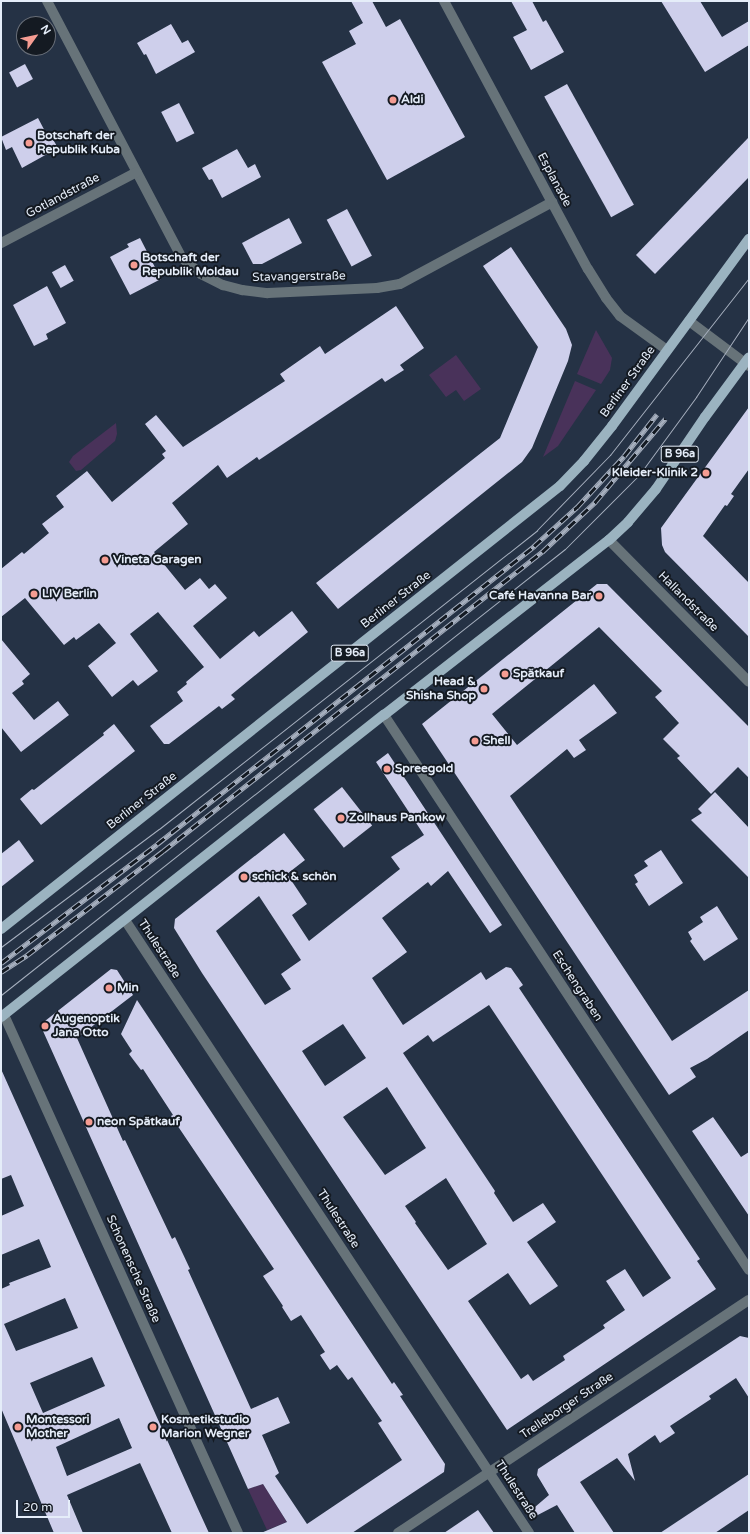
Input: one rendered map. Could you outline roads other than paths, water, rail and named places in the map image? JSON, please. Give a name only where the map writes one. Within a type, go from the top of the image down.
[{"type":"main road","name":"Berliner Straße","points":[[2,928],[560,486],[595,448],[749,239]]},
{"type":"main road","name":"B 96a","points":[[2,1016],[384,715],[610,540],[628,522],[656,489],[705,417],[748,362]]},
{"type":"street","name":"Stavangerstraße","points":[[47,1],[182,258],[201,274],[223,285],[242,290],[268,293],[377,288],[400,284],[552,202]]},
{"type":"street","name":"Esplanade","points":[[444,1],[552,202],[606,298],[620,316],[667,350]]},
{"type":"street","name":"Gotlandstraße","points":[[1,243],[137,172]]},
{"type":"street","points":[[689,321],[748,362]]},
{"type":"street","name":"Hallandstraße","points":[[610,540],[749,682]]},
{"type":"street","name":"Eschengraben","points":[[384,715],[749,1270]]},
{"type":"street","name":"Thulestraße","points":[[124,920],[529,1533]]},
{"type":"street","name":"Schonensche Straße","points":[[2,1016],[238,1533]]},
{"type":"street","name":"Trelleborger Straße","points":[[398,1533],[749,1300]]},
{"type":"tram line","points":[[1,947],[159,829],[537,530],[610,455],[749,278]]},
{"type":"tram line","points":[[1,995],[565,549],[639,475],[696,397],[749,317]]},
{"type":"railway","points":[[1,963],[157,844],[534,546],[577,507],[624,456],[657,414]]},
{"type":"railway","points":[[1,972],[27,955],[163,851],[542,552],[595,502],[665,419]]},
{"type":"place","name":"Aldi","points":[[393,100]]},
{"type":"place","name":"Botschaft der Republik Kuba","points":[[29,143]]},
{"type":"place","name":"Botschaft der Republik Moldau","points":[[134,265]]},
{"type":"place","name":"Kleider-Klinik 2","points":[[706,473]]},
{"type":"place","name":"Vineta Garagen","points":[[105,560]]},
{"type":"place","name":"LIV Berlin","points":[[34,594]]},
{"type":"place","name":"Café Havanna Bar","points":[[599,596]]},
{"type":"place","name":"Spätkauf","points":[[505,674]]},
{"type":"place","name":"Head & Shisha Shop","points":[[484,689]]},
{"type":"place","name":"Shell","points":[[475,741]]},
{"type":"place","name":"Spreegold","points":[[387,769]]},
{"type":"place","name":"Zollhaus Pankow","points":[[341,818]]},
{"type":"place","name":"schick & schön","points":[[244,877]]},
{"type":"place","name":"Min","points":[[109,988]]},
{"type":"place","name":"Augenoptik Jana Otto","points":[[45,1026]]},
{"type":"place","name":"neon Spätkauf","points":[[89,1122]]},
{"type":"place","name":"Montessori Mother","points":[[18,1427]]},
{"type":"place","name":"Kosmetikstudio Marion Wegner","points":[[153,1427]]}]
